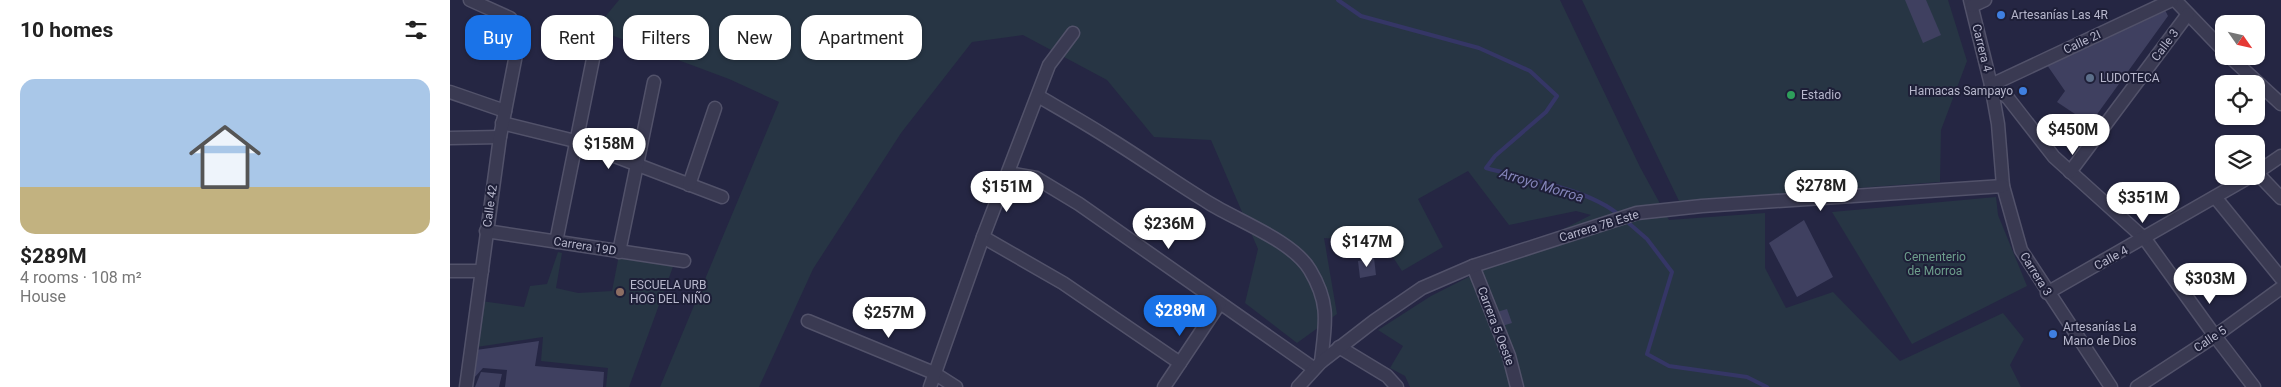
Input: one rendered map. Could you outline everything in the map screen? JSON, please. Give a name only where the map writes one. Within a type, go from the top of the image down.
[{"type":"street","name":"Calle 42","points":[[466,387],[503,117],[519,39],[518,27],[510,18],[470,0]]},
{"type":"street","points":[[1971,3],[1985,0]]},
{"type":"street","points":[[2173,0],[2215,42]]},
{"type":"street","name":"Calle 2I","points":[[1991,85],[2173,0]]},
{"type":"street","name":"Carrera 4","points":[[1971,3],[1991,85],[2008,98],[2054,157],[2145,239],[2254,387]]},
{"type":"street","name":"Calle 3","points":[[2070,172],[2188,14]]},
{"type":"street","points":[[930,387],[983,237],[1049,64],[1073,33]]},
{"type":"street","points":[[556,242],[593,60]]},
{"type":"street","points":[[2239,65],[2281,104]]},
{"type":"street","points":[[620,252],[654,82]]},
{"type":"street","name":"Carrera 3","points":[[1991,85],[1998,124],[2003,186],[2021,250],[2047,293],[2111,387]]},
{"type":"street","points":[[450,92],[503,117],[575,141],[722,197]]},
{"type":"street","points":[[1008,172],[1036,178],[1073,200],[1220,303],[1317,365],[1326,316],[1318,286],[1310,269],[1300,257],[1287,246],[1209,203],[1109,138],[1038,96]]},
{"type":"street","points":[[690,185],[715,108]]},
{"type":"street","points":[[450,138],[500,137]]},
{"type":"street","name":"Calle 4","points":[[2265,167],[2281,156]]},
{"type":"street","points":[[2265,183],[2281,198]]},
{"type":"street","name":"Calle 4","points":[[2047,293],[2145,239],[2236,185]]},
{"type":"street","name":"Carrera 7B Este","points":[[1298,387],[1317,365],[1339,347],[1422,288],[1473,266],[1637,213],[1702,206],[2003,186]]},
{"type":"street","points":[[2215,197],[2281,278]]},
{"type":"street","name":"Carrera 19D","points":[[486,231],[684,261]]},
{"type":"street","points":[[983,237],[1063,283],[1180,363]]},
{"type":"street","name":"Carrera 5 Oeste","points":[[1473,266],[1509,356],[1518,387]]},
{"type":"street","points":[[450,271],[482,271]]},
{"type":"street","name":"Calle 5","points":[[2138,387],[2215,336],[2281,288]]},
{"type":"street","points":[[1164,387],[1220,303]]},
{"type":"street","points":[[808,321],[934,373],[956,387]]},
{"type":"street","points":[[1339,347],[1387,376],[1397,387]]},
{"type":"green space","points":[[619,0],[1560,0],[1640,167],[1669,220],[1765,213],[1765,268],[1786,308],[1833,292],[1900,361],[2003,313],[2024,339],[2010,365],[2021,387],[1410,387],[1405,376],[1390,368],[1403,346],[1378,330],[1431,296],[1591,215],[1576,211],[1509,225],[1468,171],[1418,199],[1443,247],[1402,271],[1383,242],[1324,238],[1337,314],[1297,343],[1245,303],[1258,249],[1211,140],[1154,137],[1107,80],[1023,35],[972,42],[901,133],[813,269],[759,387],[660,387],[779,102],[729,79],[678,60],[709,60],[709,15],[623,15],[623,39],[613,36],[613,15],[607,15]]},
{"type":"green space","name":"Estadio","points":[[1582,0],[1948,0],[1967,61],[1941,130],[1940,182],[1679,201]]},
{"type":"green space","name":"Cementerio de Morroa","points":[[1996,197],[1998,215],[2027,286],[1912,344],[1832,212]]},
{"type":"green space","points":[[558,252],[562,253],[556,288],[578,293],[612,291],[619,255],[674,264],[629,387],[606,387],[608,368],[541,361],[543,337],[470,348],[481,301],[524,307],[530,286],[547,284]]},
{"type":"building","points":[[1905,0],[1926,0],[1941,35],[1923,43]]},
{"type":"building","name":"LUDOTECA","points":[[2165,10],[2168,16],[2090,124],[2057,102],[2065,91],[2047,65]]},
{"type":"building","points":[[1804,220],[1833,277],[1797,297],[1769,243]]},
{"type":"building","points":[[1374,258],[1376,275],[1360,278],[1358,261]]},
{"type":"building","points":[[1507,309],[1512,323],[1502,326],[1497,312]]},
{"type":"building","points":[[539,341],[535,366],[604,372],[603,387],[505,387],[507,370],[483,368],[474,378],[468,378],[476,350]]},
{"type":"building","points":[[481,372],[502,374],[499,387],[475,387]]},
{"type":"waterway","name":"Arroyo Morroa","points":[[1338,0],[1361,16],[1479,48],[1530,71],[1557,96],[1546,112],[1495,156],[1486,168],[1556,186],[1591,198],[1619,215]]},
{"type":"waterway","name":"Arroyo Morroa","points":[[1624,219],[1647,239],[1672,272],[1647,354],[1669,366],[1747,377],[1767,387]]},
{"type":"place","name":"Artesanías Las 4R","points":[[2001,15]]},
{"type":"place","name":"LUDOTECA","points":[[2090,78]]},
{"type":"place","name":"Hamacas Sampayo","points":[[2023,91]]},
{"type":"place","name":"Estadio","points":[[1791,95]]},
{"type":"place","name":"ESCUELA URB HOG DEL NIÑO","points":[[620,292]]},
{"type":"place","name":"Artesanías La Mano de Dios","points":[[2053,334]]}]
